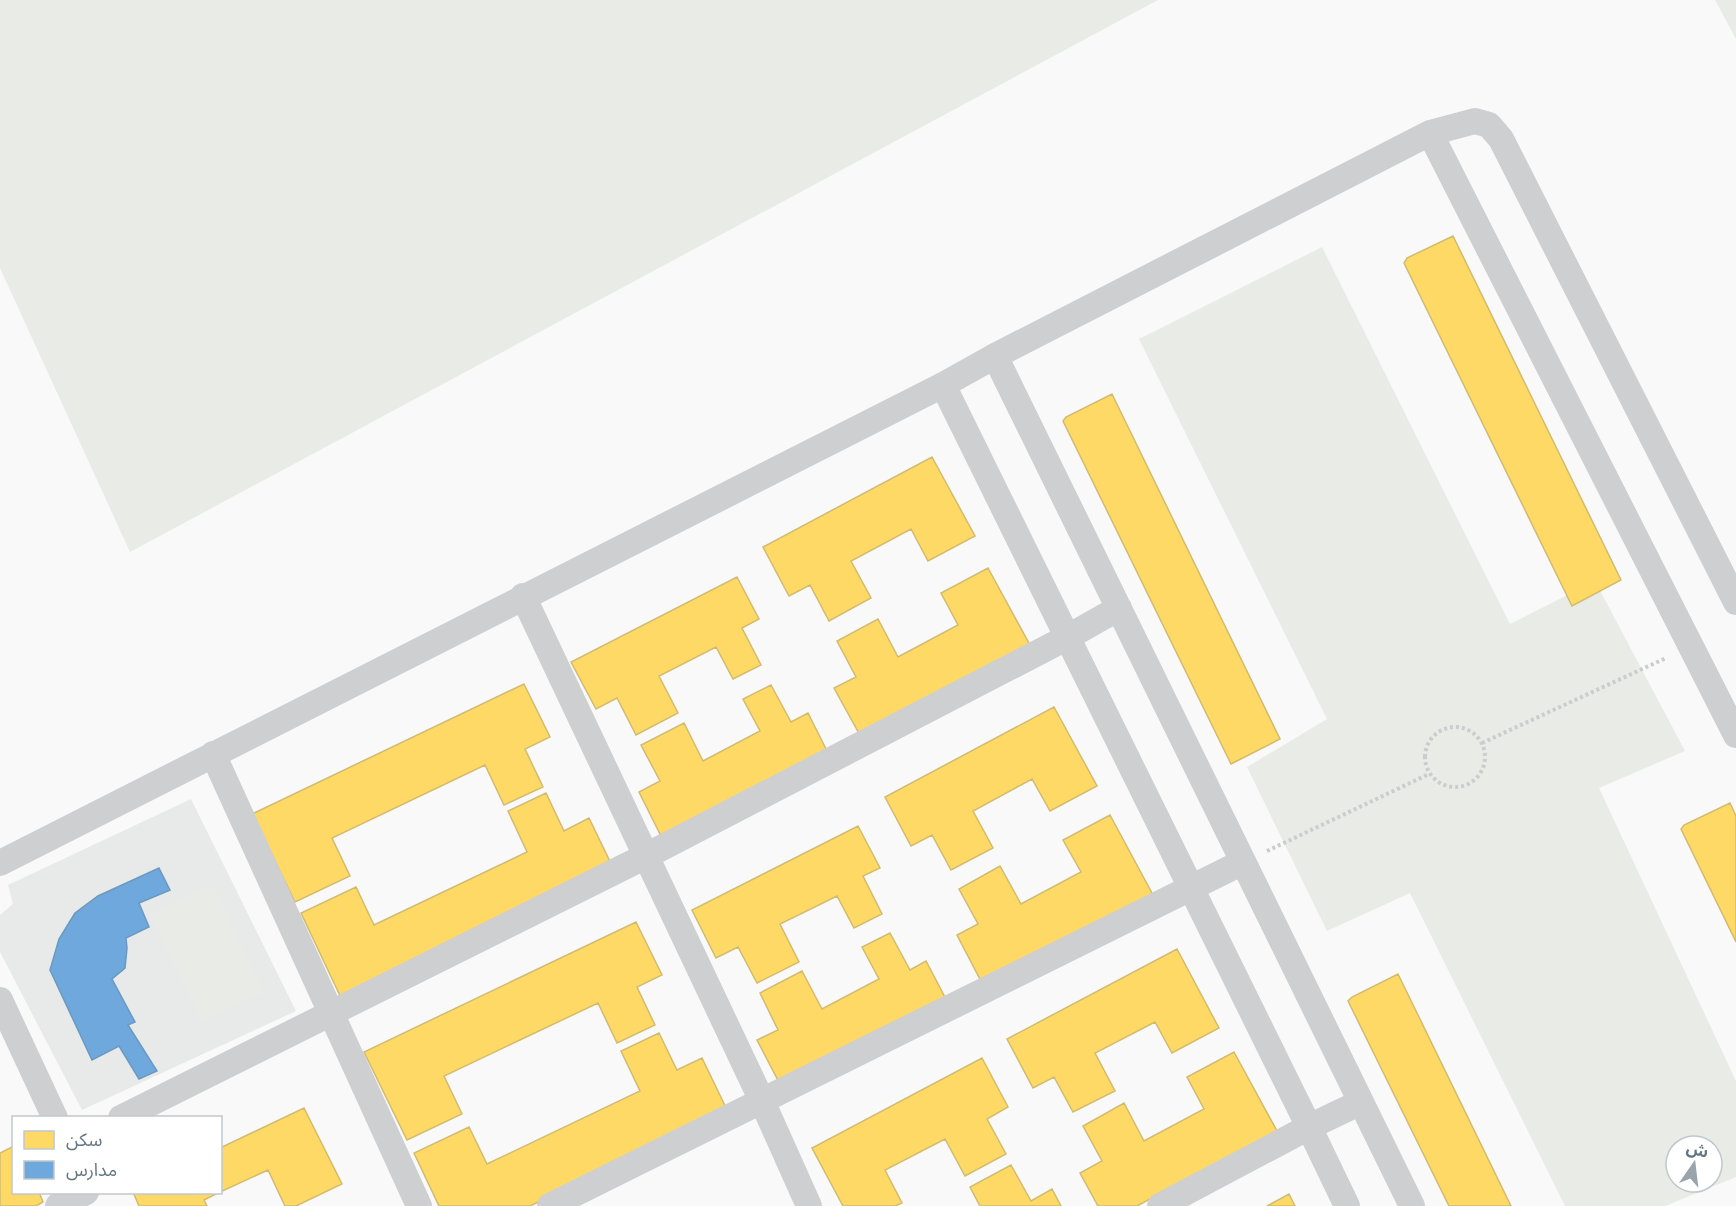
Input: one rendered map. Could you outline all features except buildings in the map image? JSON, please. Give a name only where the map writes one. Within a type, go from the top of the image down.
[{"type":"street","points":[[0,863],[943,385],[995,356],[1430,133],[1475,121],[1489,125],[1501,139],[1736,602]]},
{"type":"street","points":[[1430,133],[1736,735]]},
{"type":"street","points":[[995,356],[1412,1206]]},
{"type":"street","points":[[943,385],[1347,1206]]},
{"type":"street","points":[[523,596],[762,1101],[809,1206]]},
{"type":"street","points":[[125,1116],[646,856],[1068,637],[1119,608]]},
{"type":"street","points":[[213,754],[419,1206]]},
{"type":"street","points":[[550,1206],[1243,862]]},
{"type":"street","points":[[0,1000],[54,1116]]},
{"type":"street","points":[[1160,1206],[1361,1102]]},
{"type":"street","points":[[58,1206],[85,1194]]},
{"type":"path","points":[[1482,743],[1691,647]]},
{"type":"path","points":[[1449,727],[1468,730],[1482,743],[1485,763],[1475,781],[1466,786],[1445,787],[1429,774],[1425,765],[1426,745],[1440,731],[1449,727]]},
{"type":"path","points":[[1243,862],[1429,774]]},
{"type":"shaded area","points":[[0,0],[1158,0],[130,552],[0,268]]},
{"type":"shaded area","points":[[1715,0],[1736,0],[1736,39]]},
{"type":"shaded area","points":[[1322,247],[1510,624],[1595,581],[1685,751],[1599,788],[1736,1081],[1736,1177],[1724,1182],[1724,1134],[1664,1134],[1664,1194],[1694,1194],[1665,1206],[1565,1206],[1410,893],[1327,931],[1247,767],[1327,719],[1139,339]]},
{"type":"shaded area","points":[[191,799],[296,1011],[82,1110],[0,952],[0,915],[13,904],[8,885]]},
{"type":"shaded area","points":[[212,884],[264,992],[202,1021],[150,914]]}]
